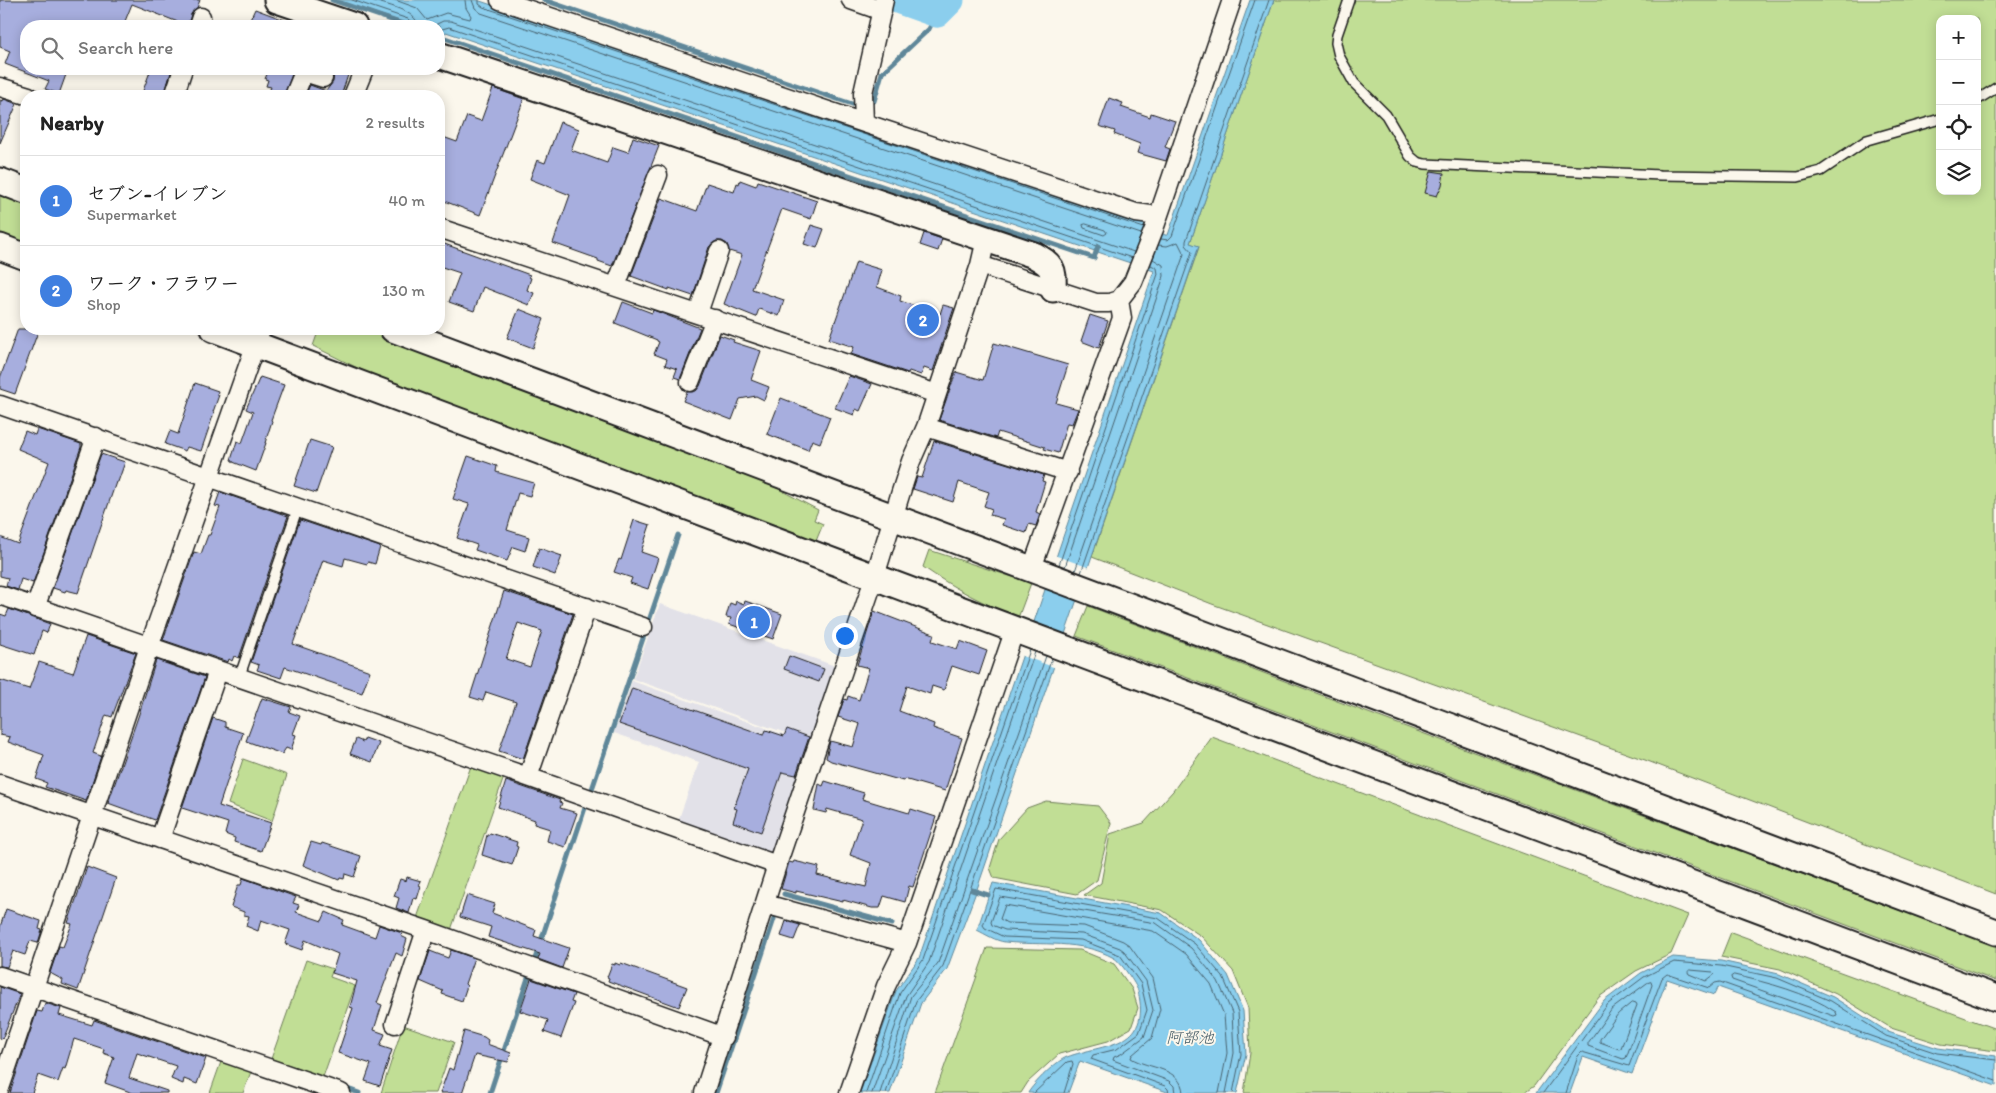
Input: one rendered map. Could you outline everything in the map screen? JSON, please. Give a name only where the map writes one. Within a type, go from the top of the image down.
[{"type":"street","points":[[277,0],[336,20]]},
{"type":"street","points":[[500,0],[863,110],[1136,213],[1156,223]]},
{"type":"street","points":[[851,0],[883,5],[863,110]]},
{"type":"street","points":[[980,265],[1096,303],[1109,303],[1119,300],[1133,282],[1156,223],[1232,0]]},
{"type":"street","points":[[445,57],[1034,255],[1048,263],[1054,276],[1053,289]]},
{"type":"street","points":[[176,90],[181,75]]},
{"type":"street","points":[[296,90],[303,75]]},
{"type":"street","points":[[314,75],[323,78]]},
{"type":"street","points":[[355,90],[362,75]]},
{"type":"street","points":[[0,87],[20,93]]},
{"type":"street","points":[[616,286],[658,175]]},
{"type":"street","points":[[0,182],[20,189]]},
{"type":"street","points":[[445,230],[937,394]]},
{"type":"street","points":[[704,1093],[724,1036],[777,865],[912,461],[926,427],[980,265],[986,239]]},
{"type":"street","points":[[0,247],[20,255]]},
{"type":"street","points":[[690,382],[720,251]]},
{"type":"street","points":[[1037,570],[1068,472],[1122,318],[1119,300]]},
{"type":"street","points":[[409,335],[1996,932]]},
{"type":"street","points":[[0,1088],[149,647],[258,337],[1019,631],[1996,998]]},
{"type":"street","points":[[0,405],[643,627]]},
{"type":"street","points":[[926,427],[1068,472]]},
{"type":"street","points":[[37,604],[96,437]]},
{"type":"street","points":[[0,595],[37,604],[149,647],[218,670],[240,674],[777,865]]},
{"type":"street","points":[[528,777],[587,607]]},
{"type":"street","points":[[849,1093],[886,986],[907,943],[1019,631]]},
{"type":"street","points":[[162,835],[218,670]]},
{"type":"street","points":[[0,784],[92,816],[162,835],[724,1036]]},
{"type":"street","points":[[765,904],[907,943]]},
{"type":"street","points":[[395,1024],[426,930]]},
{"type":"street","points":[[0,976],[341,1093]]},
{"type":"lane","points":[[1349,0],[1337,35],[1336,43],[1339,56],[1354,83],[1386,115],[1410,156],[1417,162],[1425,164],[1660,176],[1798,176],[1821,171],[1866,140],[1936,120]]},
{"type":"lane","points":[[1981,97],[1996,88]]},
{"type":"lane","points":[[240,674],[298,507]]},
{"type":"shaded area","points":[[660,604],[838,667],[811,742],[633,679]]},
{"type":"shaded area","points":[[632,681],[811,744],[773,853],[767,856],[677,824],[699,762],[614,733]]},
{"type":"green space","points":[[1274,0],[1996,0],[1996,894],[1645,760],[1212,604],[1092,557],[1199,247],[1190,243]]},
{"type":"green space","points":[[0,192],[20,199],[20,244],[0,236]]},
{"type":"green space","points":[[317,335],[383,335],[756,477],[818,510],[814,520],[823,524],[816,541],[378,378],[313,346]]},
{"type":"green space","points":[[929,550],[1031,583],[1018,618],[969,595],[923,567]]},
{"type":"green space","points":[[1088,606],[1371,714],[1996,946],[1996,981],[1076,636]]},
{"type":"green space","points":[[1212,737],[1688,915],[1671,954],[1636,971],[1599,997],[1534,1086],[1524,1093],[1244,1093],[1250,1053],[1248,1008],[1233,971],[1201,936],[1162,910],[1084,895],[1101,883],[1110,834],[1144,823],[1173,791]]},
{"type":"green space","points":[[243,759],[287,775],[272,821],[228,804]]},
{"type":"green space","points":[[471,766],[504,777],[451,930],[417,918]]},
{"type":"green space","points":[[1046,801],[1098,806],[1111,823],[1097,880],[1077,894],[994,878],[990,868],[999,839],[1027,808]]},
{"type":"green space","points":[[1731,932],[1996,1029],[1996,1051],[1941,1044],[1891,1028],[1836,994],[1780,969],[1721,957]]},
{"type":"green space","points":[[987,948],[1080,950],[1114,964],[1132,989],[1138,1008],[1131,1028],[1108,1041],[1059,1054],[1028,1082],[1021,1093],[935,1093]]},
{"type":"green space","points":[[306,960],[333,969],[330,977],[355,986],[323,1077],[271,1059]]},
{"type":"green space","points":[[403,1025],[454,1042],[436,1093],[381,1093]]},
{"type":"green space","points":[[222,1059],[252,1069],[243,1093],[210,1093]]},
{"type":"water","points":[[336,0],[477,0],[1148,225],[1168,235],[1250,0],[1274,0],[1190,243],[1199,246],[976,892],[947,969],[921,1003],[890,1093],[860,1093],[896,991],[919,958],[1154,271],[446,32],[445,33],[445,20],[396,20]]},
{"type":"water","name":"阿部池","points":[[993,883],[1161,913],[1199,940],[1228,975],[1243,1011],[1246,1054],[1237,1093],[1170,1093],[1080,1061],[1068,1093],[1028,1093],[1062,1059],[1109,1045],[1131,1034],[1138,1024],[1140,1010],[1138,991],[1120,963],[1101,952],[1061,944],[1005,942],[994,939],[977,930]]},
{"type":"water","points":[[1673,957],[1721,961],[1779,974],[1833,997],[1888,1032],[1938,1048],[1996,1056],[1996,1086],[1718,987],[1714,995],[1667,979],[1632,1074],[1583,1057],[1570,1093],[1536,1093],[1604,1001],[1641,973]]},
{"type":"pier","points":[[1054,555],[1090,568],[1079,598],[1044,585]]},
{"type":"pier","points":[[1031,623],[1067,636],[1056,668],[1020,655]]},
{"type":"building","points":[[0,0],[200,0],[190,20],[173,20],[132,4],[125,20],[20,20],[20,70],[5,64],[10,51],[0,47]]},
{"type":"building","points":[[255,9],[285,20],[250,20]]},
{"type":"building","points":[[33,75],[66,75],[60,90],[45,89],[49,81]]},
{"type":"building","points":[[149,75],[170,75],[166,90],[143,90]]},
{"type":"building","points":[[267,75],[292,75],[286,90],[270,90],[271,87],[266,86],[268,80],[265,79]]},
{"type":"building","points":[[334,75],[348,75],[343,90],[327,90],[333,82]]},
{"type":"building","points":[[310,85],[323,90],[308,90]]},
{"type":"building","points":[[493,88],[524,99],[480,215],[445,201],[445,138],[457,142],[467,116],[481,121]]},
{"type":"building","points":[[1109,98],[1123,103],[1121,107],[1150,117],[1151,113],[1175,121],[1165,147],[1170,149],[1166,161],[1137,153],[1140,144],[1114,134],[1115,131],[1099,126]]},
{"type":"building","points":[[4,99],[17,104],[0,143],[0,100],[3,101]]},
{"type":"building","points":[[560,122],[579,129],[571,150],[607,163],[613,147],[628,152],[633,137],[659,146],[612,266],[553,243],[570,195],[530,179],[537,160],[545,163]]},
{"type":"building","points":[[1431,171],[1444,173],[1442,185],[1437,196],[1425,193]]},
{"type":"building","points":[[740,180],[756,186],[758,181],[817,201],[811,219],[782,209],[752,289],[784,300],[779,316],[759,309],[756,317],[724,304],[742,255],[729,251],[727,244],[722,241],[716,241],[709,247],[693,296],[669,288],[669,290],[631,276],[661,198],[697,211],[707,183],[734,192]]},
{"type":"building","points":[[811,225],[824,229],[817,248],[804,244]]},
{"type":"building","points":[[924,233],[942,239],[938,251],[920,245]]},
{"type":"building","points":[[445,244],[530,275],[529,277],[531,278],[527,290],[534,293],[529,305],[483,287],[474,311],[449,302],[460,273],[445,268]]},
{"type":"building","points":[[856,262],[882,270],[877,287],[901,296],[900,301],[940,314],[943,305],[954,308],[933,371],[924,368],[921,375],[909,371],[908,373],[851,354],[854,347],[829,339]]},
{"type":"building","points":[[623,302],[652,313],[653,310],[700,328],[680,379],[674,377],[677,369],[665,365],[667,359],[654,354],[659,342],[657,340],[615,323]]},
{"type":"building","points":[[519,309],[544,319],[533,348],[507,338]]},
{"type":"building","points":[[1090,315],[1108,321],[1099,348],[1081,341]]},
{"type":"building","points":[[18,329],[20,329],[20,335],[37,335],[15,394],[0,389],[0,378]]},
{"type":"building","points":[[720,335],[734,340],[733,342],[761,351],[751,380],[769,387],[764,400],[756,396],[740,399],[732,420],[683,401],[687,392],[696,391],[700,386]]},
{"type":"building","points":[[994,343],[1068,365],[1056,403],[1078,409],[1072,424],[1067,423],[1058,453],[998,432],[996,438],[939,420],[956,372],[983,380]]},
{"type":"building","points":[[849,376],[872,384],[860,411],[856,409],[854,415],[835,408]]},
{"type":"building","points":[[260,377],[284,385],[271,420],[266,443],[256,471],[231,460],[237,441],[242,443],[253,412],[246,409]]},
{"type":"building","points":[[195,383],[218,391],[217,395],[219,395],[201,451],[187,447],[185,451],[165,444],[170,431],[178,434]]},
{"type":"building","points":[[781,398],[830,417],[820,443],[812,440],[808,450],[767,434]]},
{"type":"building","points":[[37,429],[81,444],[81,447],[33,583],[21,579],[18,590],[6,586],[8,578],[0,576],[0,537],[18,544],[49,462],[18,449],[25,431],[35,435]]},
{"type":"building","points":[[310,440],[332,447],[316,493],[294,486]]},
{"type":"building","points":[[934,441],[1044,475],[1042,481],[1045,482],[1036,512],[1040,514],[1036,526],[1029,524],[1026,533],[1002,525],[1004,519],[990,515],[992,509],[984,506],[989,492],[959,482],[953,502],[913,489],[917,477],[922,478]]},
{"type":"building","points":[[101,454],[125,462],[118,482],[116,482],[78,593],[66,590],[65,592],[53,588]]},
{"type":"building","points":[[468,456],[497,466],[496,472],[534,483],[530,496],[518,493],[507,530],[529,537],[525,551],[513,547],[507,561],[475,550],[477,545],[457,538],[469,504],[453,499]]},
{"type":"building","points":[[220,492],[288,516],[239,658],[234,656],[232,661],[229,659],[228,662],[163,640],[194,552],[201,554],[208,535],[210,535],[220,507],[215,506]]},
{"type":"building","points":[[300,520],[380,547],[375,564],[368,562],[367,564],[345,558],[343,566],[323,560],[293,644],[370,671],[362,693],[285,667],[281,678],[257,670],[259,665],[251,662]]},
{"type":"building","points":[[634,520],[650,525],[641,552],[658,558],[648,589],[630,583],[632,578],[614,572],[619,559],[621,560]]},
{"type":"building","points":[[539,548],[562,556],[555,575],[533,567]]},
{"type":"building","points":[[504,591],[573,614],[523,759],[499,751],[516,702],[486,692],[483,701],[470,697]],"holes":[[[518,623],[542,631],[530,667],[506,659]]]},
{"type":"building","points":[[736,601],[744,604],[745,601],[782,614],[773,639],[729,624],[731,618],[726,617],[730,603],[735,605]]},
{"type":"building","points":[[9,609],[50,624],[47,633],[42,631],[34,655],[0,644],[0,614],[6,616]]},
{"type":"building","points":[[874,611],[934,634],[932,641],[957,649],[960,641],[987,651],[979,675],[952,666],[944,690],[932,686],[930,694],[907,686],[899,711],[934,724],[933,728],[962,738],[945,791],[904,779],[903,781],[826,758],[830,741],[853,747],[860,724],[838,717],[844,699],[847,700],[848,696],[859,700],[869,668],[857,665]]},
{"type":"building","points":[[86,636],[136,653],[112,717],[106,715],[93,753],[101,756],[86,801],[45,787],[47,783],[36,779],[44,755],[8,742],[10,737],[0,735],[0,680],[29,689],[39,662],[73,673]]},
{"type":"building","points":[[789,656],[824,669],[819,682],[784,669]]},
{"type":"building","points":[[156,660],[205,677],[155,820],[108,803]]},
{"type":"building","points":[[632,688],[764,735],[766,730],[784,736],[787,729],[809,737],[796,775],[782,772],[761,832],[733,822],[737,809],[734,808],[748,769],[619,724]]},
{"type":"building","points":[[262,698],[291,707],[289,712],[300,716],[293,734],[296,735],[291,750],[286,748],[282,754],[246,741]]},
{"type":"building","points":[[213,718],[225,722],[225,727],[243,733],[219,806],[271,823],[261,851],[234,842],[235,838],[225,834],[228,823],[182,808]]},
{"type":"building","points":[[365,738],[379,743],[372,762],[350,754],[356,739],[363,742]]},
{"type":"building","points":[[506,781],[560,800],[559,802],[562,803],[560,808],[577,813],[565,847],[547,841],[550,829],[534,824],[535,820],[498,807]]},
{"type":"building","points":[[825,781],[864,793],[862,799],[909,813],[911,809],[936,817],[913,887],[909,886],[905,902],[884,896],[880,908],[872,908],[843,900],[843,902],[781,889],[789,862],[793,863],[794,861],[819,867],[817,875],[866,887],[871,863],[850,855],[862,819],[827,809],[826,813],[814,810],[819,784],[823,786]]},
{"type":"building","points":[[490,833],[517,842],[516,846],[518,847],[512,865],[482,855],[487,835]]},
{"type":"building","points":[[311,842],[321,845],[322,843],[361,856],[354,877],[345,874],[344,879],[340,878],[339,880],[303,865]]},
{"type":"building","points":[[87,867],[116,878],[78,990],[62,984],[63,980],[50,973],[59,946],[63,947],[72,924],[68,923]]},
{"type":"building","points":[[407,877],[421,881],[417,899],[413,898],[409,913],[396,908],[399,898],[394,896],[400,879],[406,881]]},
{"type":"building","points":[[243,878],[296,897],[293,903],[299,905],[296,912],[322,921],[326,912],[344,920],[342,925],[375,937],[379,925],[402,933],[401,936],[407,939],[402,956],[396,953],[377,1003],[382,1005],[374,1030],[385,1034],[380,1046],[392,1050],[380,1086],[365,1081],[371,1064],[338,1053],[353,1008],[350,1007],[357,981],[332,973],[338,954],[305,940],[302,950],[285,944],[290,930],[261,920],[258,931],[246,926],[249,916],[231,907],[238,885],[241,885]]},
{"type":"building","points":[[467,895],[495,904],[492,913],[536,930],[534,936],[569,948],[562,968],[538,959],[540,954],[488,937],[491,927],[460,917]]},
{"type":"building","points":[[6,909],[41,921],[39,929],[42,930],[38,943],[30,941],[25,955],[13,951],[7,967],[0,966],[0,927]]},
{"type":"building","points":[[786,921],[800,925],[794,940],[781,936]]},
{"type":"building","points":[[451,950],[474,958],[465,984],[467,986],[462,1001],[442,994],[443,991],[420,981],[430,951],[448,958]]},
{"type":"building","points":[[615,963],[620,965],[621,963],[687,987],[679,1007],[608,981],[609,978],[607,977],[612,964],[615,965]]},
{"type":"building","points":[[531,979],[574,994],[571,1002],[574,1003],[561,1038],[544,1032],[548,1020],[520,1011]]},
{"type":"building","points":[[0,987],[20,994],[2,1039],[0,1038]]},
{"type":"building","points":[[45,1003],[61,1008],[59,1015],[92,1025],[94,1020],[206,1058],[197,1084],[184,1079],[183,1084],[171,1079],[176,1066],[137,1053],[129,1078],[167,1091],[167,1093],[133,1093],[105,1083],[114,1057],[103,1053],[104,1049],[74,1039],[65,1069],[63,1068],[58,1082],[38,1075],[32,1093],[10,1093],[37,1011],[42,1012]]},
{"type":"building","points":[[464,1031],[484,1037],[488,1040],[487,1044],[511,1053],[508,1062],[475,1055],[462,1093],[440,1093],[449,1068],[453,1070]]},
{"type":"waterway","points":[[332,0],[391,20]]},
{"type":"waterway","points":[[544,0],[855,105],[868,104],[874,101],[882,73],[929,29],[937,13]]},
{"type":"waterway","points":[[900,0],[937,13],[950,0]]},
{"type":"waterway","points":[[445,38],[1094,258],[1098,246]]},
{"type":"waterway","points":[[588,791],[591,792],[678,535]]},
{"type":"waterway","points":[[534,962],[586,805]]},
{"type":"waterway","points":[[972,890],[988,895]]},
{"type":"waterway","points":[[784,894],[892,924]]},
{"type":"waterway","points":[[716,1093],[774,919]]},
{"type":"waterway","points":[[490,1093],[529,975]]},
{"type":"waterway","points":[[342,1087],[359,1093]]},
{"type":"place","name":"ワーク・フラワー","points":[[923,320]]},
{"type":"place","name":"セブン-イレブン","points":[[754,622]]}]
